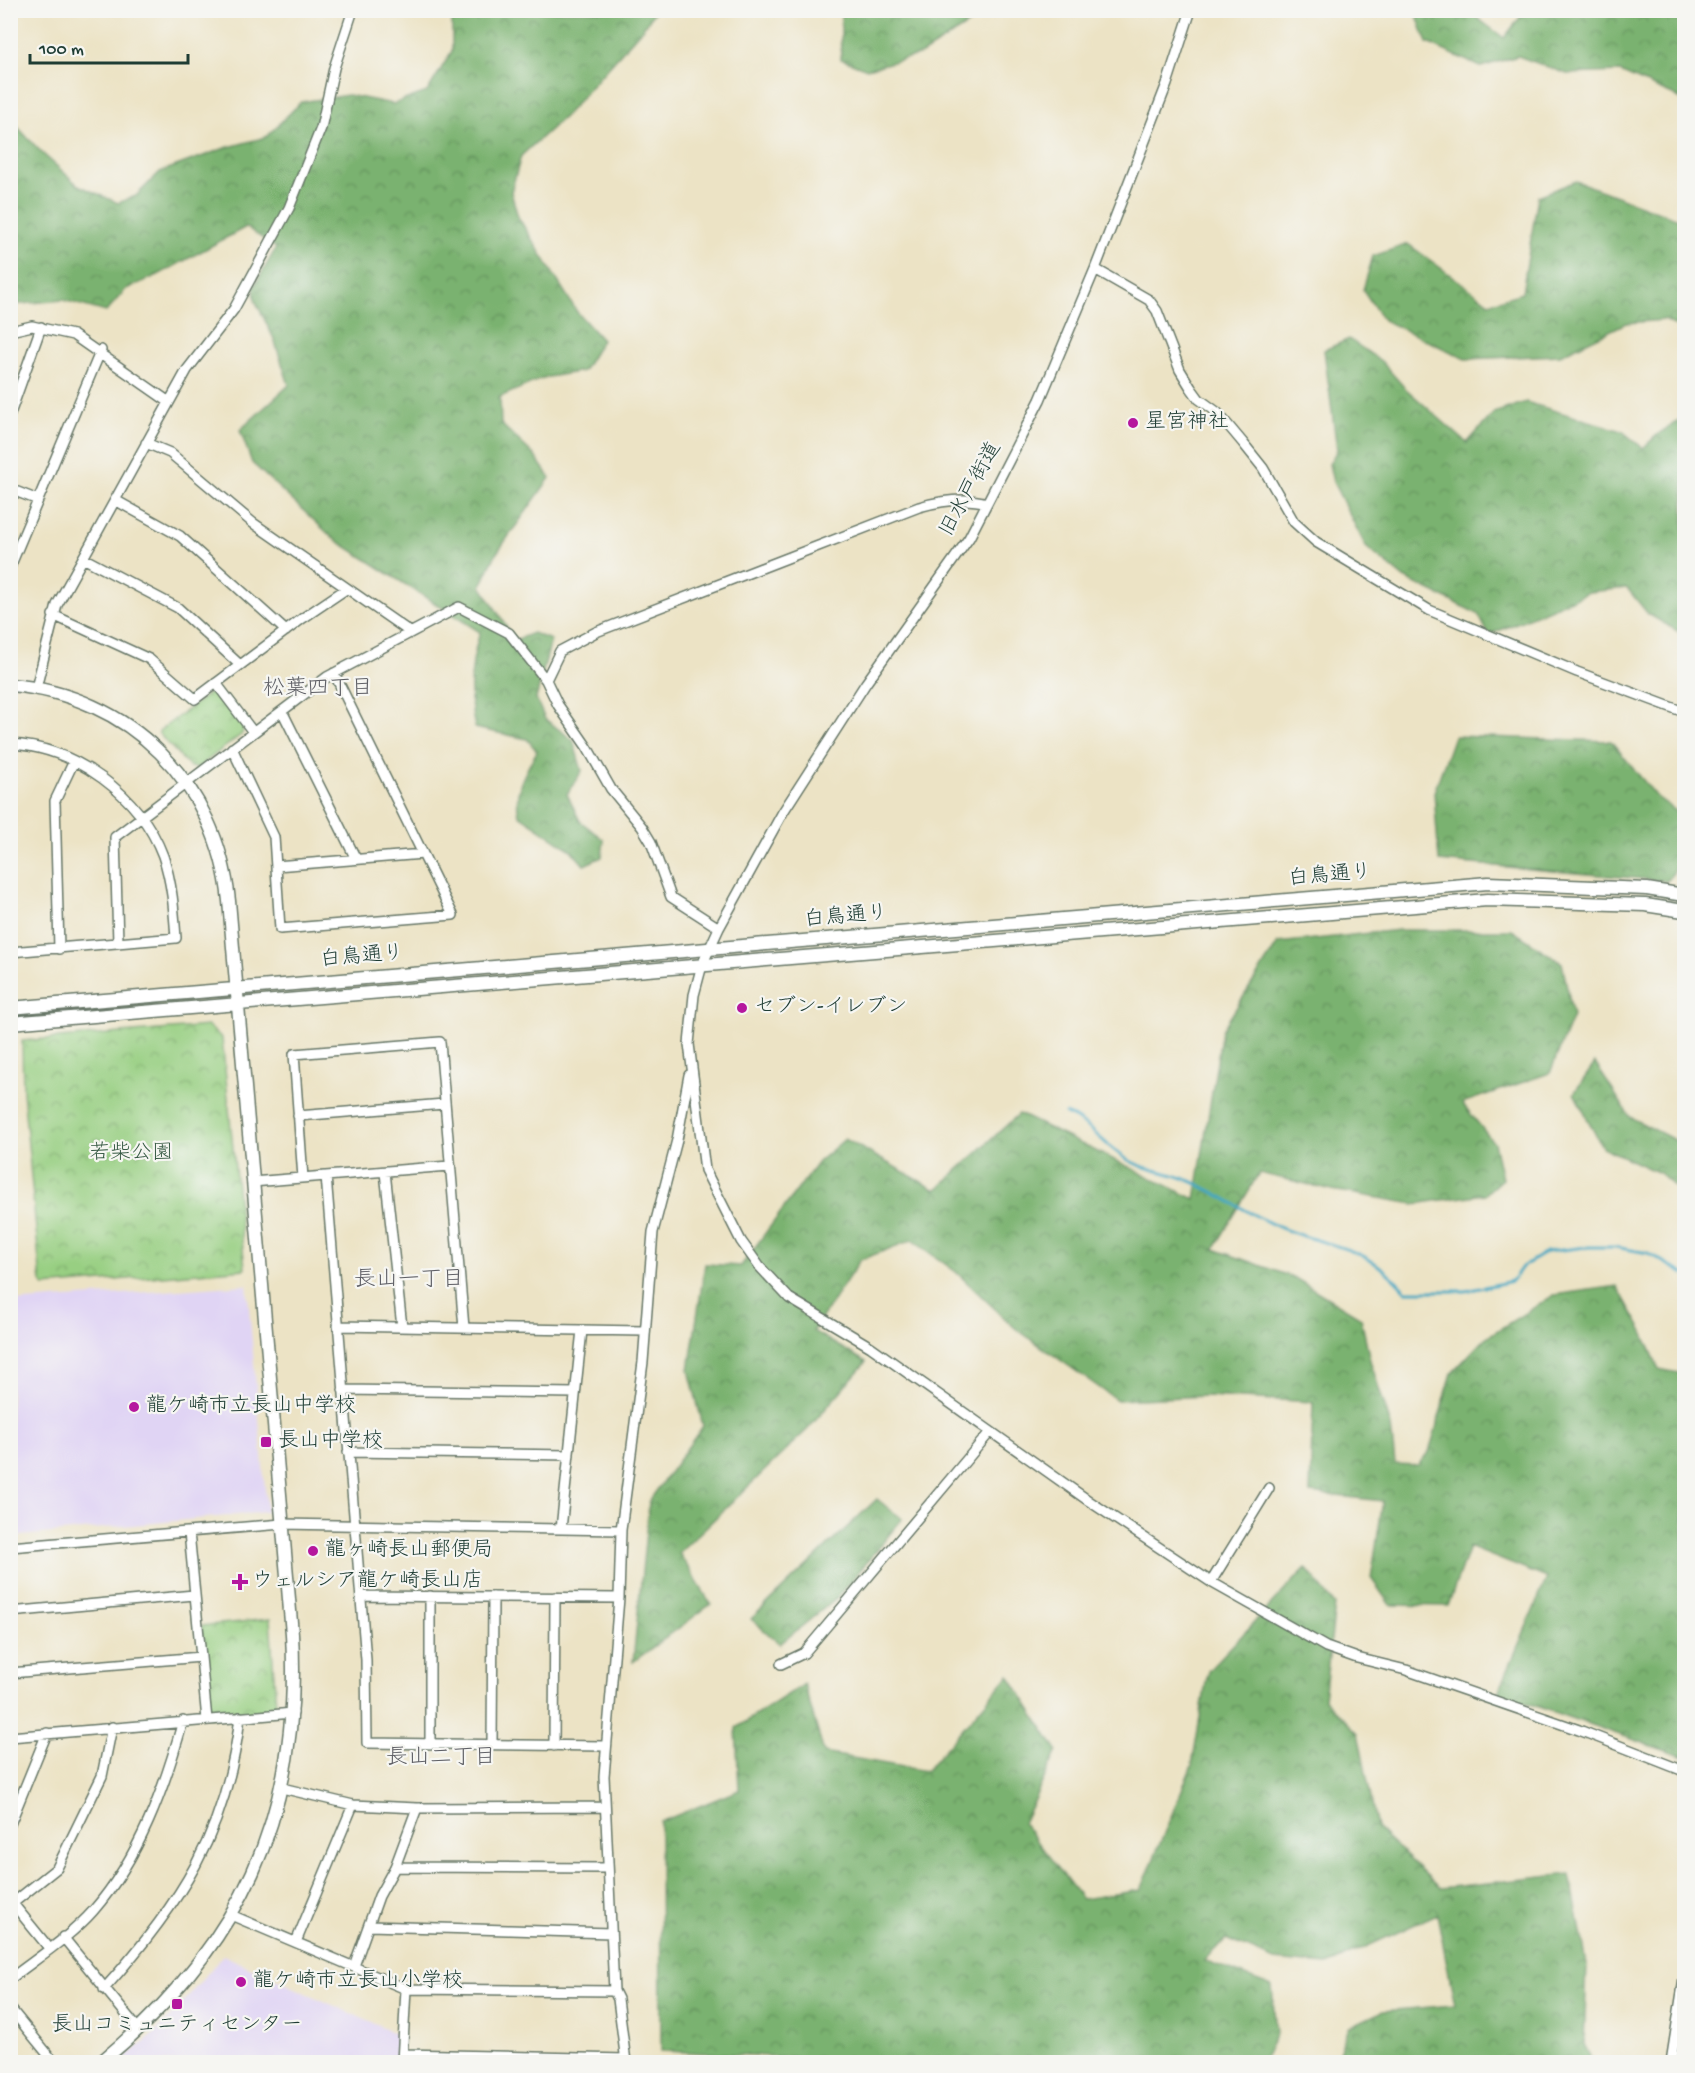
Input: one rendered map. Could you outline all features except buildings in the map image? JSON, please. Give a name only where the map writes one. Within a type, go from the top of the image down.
[{"type":"main road","points":[[10,685],[36,688],[74,697],[123,721],[158,750],[186,783],[212,827],[225,867],[292,1634],[293,1713],[282,1788],[271,1830],[231,1915],[199,1965],[139,2030],[101,2062]]},
{"type":"main road","name":"白鳥通り","points":[[10,1008],[1488,883],[1647,889],[1684,895]]},
{"type":"main road","name":"白鳥通り","points":[[10,1023],[1487,900],[1645,905],[1684,911]]},
{"type":"street","points":[[36,688],[53,615],[83,558],[187,370],[234,309],[290,208],[321,128],[334,68],[353,10]]},
{"type":"street","name":"旧水戸街道","points":[[690,1066],[689,1044],[694,995],[702,965],[719,928],[783,812],[866,683],[969,538],[987,503],[1040,399],[1095,269],[1163,94],[1191,10]]},
{"type":"street","points":[[1095,269],[1149,300],[1161,320],[1180,370],[1191,388],[1200,399],[1217,412],[1243,443],[1263,468],[1294,522],[1316,542],[1429,610],[1577,672],[1684,712]]},
{"type":"street","points":[[10,331],[32,326],[73,335],[100,351],[169,402]]},
{"type":"street","points":[[11,412],[41,327]]},
{"type":"street","points":[[10,567],[13,554],[100,351]]},
{"type":"street","points":[[146,443],[170,453],[253,523],[346,590],[410,632]]},
{"type":"street","points":[[10,489],[38,500]]},
{"type":"street","points":[[115,500],[180,536],[285,631]]},
{"type":"street","points":[[546,680],[560,651],[596,632],[919,507],[935,502],[987,503]]},
{"type":"street","points":[[83,558],[178,608],[240,665]]},
{"type":"street","points":[[53,615],[149,659],[195,699],[285,631],[346,590]]},
{"type":"street","points":[[118,943],[115,837],[334,673],[459,606],[510,633],[546,680],[558,705],[587,747],[611,789],[642,826],[651,842],[671,897],[719,928]]},
{"type":"street","points":[[232,748],[274,837],[280,929],[453,915],[334,673]]},
{"type":"street","points":[[216,683],[253,732]]},
{"type":"street","points":[[282,711],[356,859]]},
{"type":"street","points":[[10,744],[40,748],[74,761],[102,779],[141,816],[166,867],[176,938],[10,952]]},
{"type":"street","points":[[59,949],[55,801],[74,761]]},
{"type":"street","points":[[276,866],[423,854]]},
{"type":"street","points":[[303,1178],[294,1054],[440,1042],[464,1328]]},
{"type":"street","points":[[406,1989],[403,2058],[626,2061],[618,1999],[614,1991],[604,1807],[604,1746],[619,1598],[621,1530],[643,1362],[652,1232],[677,1140],[690,1066]]},
{"type":"street","points":[[690,1066],[705,1170],[725,1213],[759,1266],[789,1298],[871,1347],[990,1432],[1211,1582],[1326,1647],[1357,1658],[1406,1670],[1579,1730],[1684,1771]]},
{"type":"street","points":[[298,1116],[444,1104]]},
{"type":"street","points":[[252,1182],[449,1166]]},
{"type":"street","points":[[385,1172],[402,1328]]},
{"type":"street","points":[[326,1176],[366,1660],[367,1743],[604,1746]]},
{"type":"street","points":[[338,1326],[644,1331]]},
{"type":"street","points":[[561,1529],[582,1330]]},
{"type":"street","points":[[343,1390],[576,1393]]},
{"type":"street","points":[[781,1664],[804,1653],[990,1432]]},
{"type":"street","points":[[348,1452],[569,1455]]},
{"type":"street","points":[[1211,1582],[1269,1488]]},
{"type":"street","points":[[10,1547],[282,1524],[621,1530]]},
{"type":"street","points":[[189,1532],[207,1720]]},
{"type":"street","points":[[10,1612],[194,1594]]},
{"type":"street","points":[[361,1596],[619,1598]]},
{"type":"street","points":[[430,1596],[430,1744]]},
{"type":"street","points":[[492,1745],[493,1597]]},
{"type":"street","points":[[554,1746],[555,1597]]},
{"type":"street","points":[[10,1673],[201,1657]]},
{"type":"street","points":[[10,1737],[183,1720],[293,1713]]},
{"type":"street","points":[[104,1989],[135,1955],[183,1891],[222,1808],[236,1758],[240,1718]]},
{"type":"street","points":[[10,1979],[92,1911],[145,1831],[160,1796],[183,1720]]},
{"type":"street","points":[[48,1948],[12,1901],[57,1868],[102,1776],[112,1727]]},
{"type":"street","points":[[10,1824],[47,1733]]},
{"type":"street","points":[[282,1788],[353,1805],[417,1808],[604,1807]]},
{"type":"street","points":[[296,1942],[353,1805]]},
{"type":"street","points":[[354,1966],[379,1896],[395,1867],[417,1808]]},
{"type":"street","points":[[395,1867],[608,1868]]},
{"type":"street","points":[[231,1915],[406,1989],[614,1991]]},
{"type":"street","points":[[369,1926],[611,1933]]},
{"type":"street","points":[[63,1937],[139,2030]]},
{"type":"street","points":[[1671,2062],[1684,1979]]},
{"type":"street","points":[[10,2008],[54,2062]]},
{"type":"shaded area","name":"龍ケ崎市立長山中学校","points":[[247,1285],[267,1512],[11,1537],[11,1302]]},
{"type":"shaded area","name":"龍ケ崎市立長山小学校","points":[[223,1955],[396,2034],[396,2062],[119,2062],[150,2038]]},
{"type":"green space","points":[[841,10],[989,11],[922,54],[867,69],[841,59]]},
{"type":"green space","points":[[452,11],[655,11],[643,28],[566,115],[521,156],[511,192],[518,217],[577,312],[602,340],[583,371],[543,378],[500,397],[501,424],[534,455],[550,478],[496,554],[481,586],[515,640],[533,633],[551,640],[536,699],[545,719],[573,740],[582,771],[567,794],[580,821],[604,840],[602,857],[584,865],[571,850],[519,815],[519,790],[524,774],[537,751],[527,739],[475,728],[471,704],[471,680],[480,632],[334,539],[252,463],[240,430],[289,385],[274,339],[255,300],[254,287],[276,248],[246,227],[158,275],[126,289],[106,312],[63,300],[11,305],[10,119],[42,153],[78,185],[118,203],[136,196],[160,172],[225,148],[266,137],[301,102],[348,95],[393,104],[427,92],[452,51]]},
{"type":"green space","points":[[1415,11],[1468,11],[1504,38],[1525,11],[1684,11],[1684,100],[1620,72],[1567,74],[1518,56],[1481,67],[1427,43]]},
{"type":"green space","points":[[1576,181],[1684,221],[1684,331],[1665,320],[1626,323],[1560,355],[1466,359],[1383,320],[1363,290],[1373,256],[1408,244],[1489,303],[1522,293],[1538,196]]},
{"type":"green space","points":[[1349,339],[1381,361],[1405,388],[1467,443],[1494,413],[1526,402],[1622,431],[1643,448],[1658,434],[1684,417],[1684,635],[1648,614],[1627,588],[1589,592],[1489,635],[1478,614],[1404,578],[1366,547],[1333,482],[1329,464],[1337,450],[1324,350]]},
{"type":"green space","points":[[212,691],[218,692],[244,727],[242,734],[197,768],[190,767],[159,734],[159,731]]},
{"type":"green space","points":[[1454,736],[1611,741],[1657,797],[1684,817],[1684,858],[1667,881],[1439,861],[1434,792]]},
{"type":"green space","points":[[1399,930],[1512,930],[1562,963],[1573,1016],[1550,1073],[1462,1103],[1494,1143],[1502,1179],[1485,1194],[1414,1204],[1332,1190],[1259,1173],[1214,1249],[1295,1278],[1361,1318],[1370,1360],[1391,1426],[1395,1464],[1418,1465],[1429,1452],[1452,1373],[1485,1338],[1554,1295],[1617,1286],[1643,1332],[1659,1369],[1684,1374],[1684,1757],[1498,1693],[1547,1578],[1469,1547],[1448,1606],[1390,1605],[1371,1578],[1383,1501],[1310,1493],[1313,1402],[1207,1396],[1117,1400],[1015,1328],[956,1272],[912,1240],[860,1260],[813,1331],[866,1362],[808,1429],[679,1553],[711,1604],[633,1662],[649,1501],[703,1426],[689,1370],[705,1264],[741,1266],[818,1162],[845,1139],[936,1190],[1019,1114],[1195,1199],[1222,1030],[1278,943]]},
{"type":"green space","name":"若柴公園","points":[[208,1026],[222,1038],[245,1269],[44,1286],[41,1282],[23,1092],[22,1041]]},
{"type":"green space","points":[[1595,1063],[1630,1117],[1684,1145],[1684,1195],[1659,1173],[1602,1147],[1574,1093]]},
{"type":"green space","points":[[877,1499],[902,1519],[839,1596],[780,1644],[751,1619]]},
{"type":"green space","points":[[1306,1568],[1335,1605],[1324,1699],[1358,1733],[1377,1828],[1440,1888],[1570,1874],[1587,1964],[1584,2044],[1593,2062],[1335,2062],[1349,2027],[1383,2011],[1455,2005],[1437,1914],[1327,1965],[1274,1960],[1226,1939],[1204,1960],[1272,1986],[1276,2034],[1262,2062],[833,2062],[832,2059],[661,2051],[660,1822],[739,1790],[736,1728],[804,1684],[824,1753],[926,1771],[1009,1675],[1057,1751],[1023,1823],[1082,1899],[1141,1890],[1192,1765],[1208,1671]]},
{"type":"green space","points":[[270,1619],[276,1705],[272,1711],[209,1717],[201,1626]]},
{"type":"waterway","points":[[1066,1114],[1084,1124],[1132,1162],[1188,1180],[1286,1230],[1364,1256],[1377,1264],[1406,1291],[1466,1291],[1512,1281],[1522,1267],[1546,1252],[1586,1247],[1615,1247],[1648,1253],[1684,1274]]},
{"type":"place","name":"星宮神社","points":[[1133,423]]},
{"type":"place","name":"セブン-イレブン","points":[[742,1008]]},
{"type":"place","name":"龍ケ崎市立長山中学校","points":[[134,1407]]},
{"type":"place","name":"長山中学校","points":[[266,1442]]},
{"type":"place","name":"龍ヶ崎長山郵便局","points":[[313,1551]]},
{"type":"place","name":"ウェルシア龍ケ崎長山店","points":[[240,1582]]},
{"type":"place","name":"龍ケ崎市立長山小学校","points":[[241,1982]]},
{"type":"place","name":"長山コミュニティセンター","points":[[177,2004]]},
{"type":"district","name":"松葉四丁目","points":[[318,690]]},
{"type":"district","name":"長山一丁目","points":[[409,1281]]},
{"type":"district","name":"長山二丁目","points":[[441,1759]]}]
